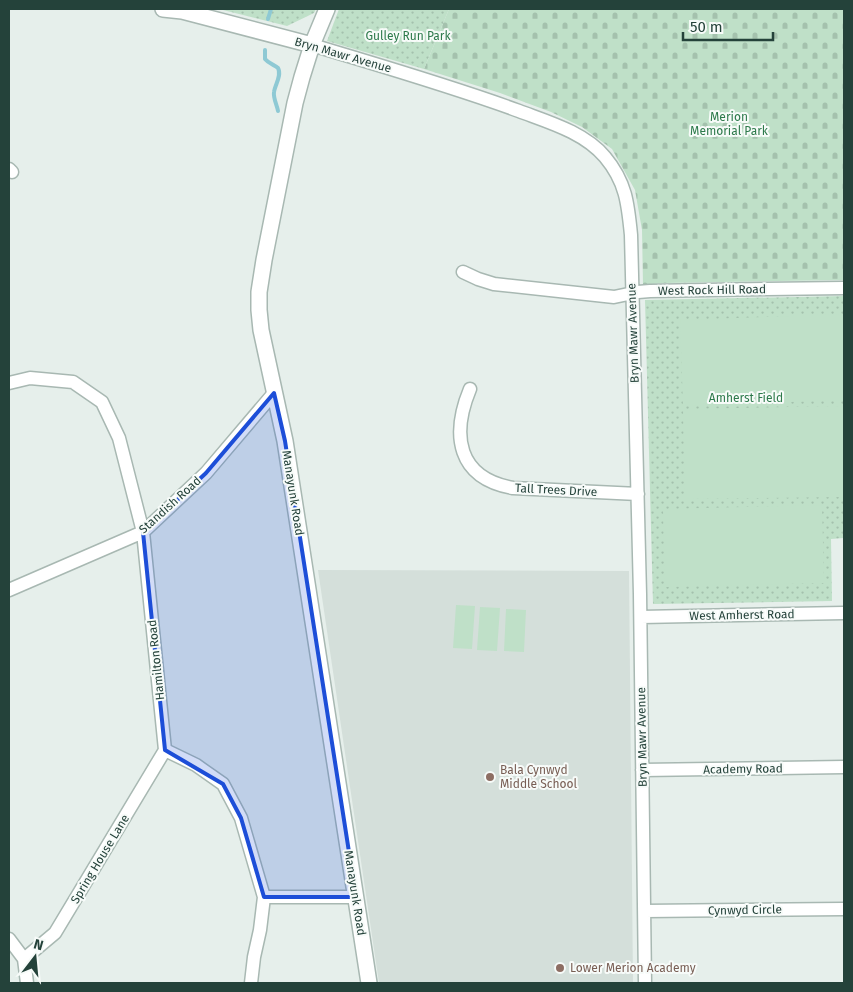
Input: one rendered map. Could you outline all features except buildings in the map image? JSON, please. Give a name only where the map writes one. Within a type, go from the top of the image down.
[{"type":"street","name":"Bryn Mawr Avenue","points":[[163,9],[182,11],[312,45],[410,74],[500,104],[573,133],[605,156],[621,181],[626,193],[631,235],[641,617],[645,983]]},
{"type":"street","name":"Manayunk Road","points":[[327,9],[312,45],[289,130],[261,276],[259,310],[261,330],[284,441],[370,983]]},
{"type":"street","name":"West Rock Hill Road","points":[[463,272],[494,284],[614,297],[644,292],[844,288]]},
{"type":"street","name":"Hamilton Road","points":[[9,382],[30,378],[73,382],[102,402],[119,438],[143,532],[165,750]]},
{"type":"street","name":"Tall Trees Drive","points":[[470,389],[460,425],[462,447],[471,466],[489,481],[513,488],[638,494]]},
{"type":"street","name":"Standish Road","points":[[9,590],[143,532],[206,473],[274,393]]},
{"type":"street","name":"West Amherst Road","points":[[641,617],[844,613]]},
{"type":"street","points":[[165,750],[196,765],[223,784],[242,818],[264,897],[251,983]]},
{"type":"street","name":"Spring House Lane","points":[[24,959],[55,933],[165,750]]},
{"type":"street","name":"Academy Road","points":[[642,770],[844,767]]},
{"type":"street","points":[[264,897],[356,898]]},
{"type":"street","name":"Cynwyd Circle","points":[[645,911],[844,909]]},
{"type":"street","points":[[9,939],[24,959],[27,983]]},
{"type":"highlighted area","points":[[274,393],[285,441],[356,897],[264,897],[241,818],[223,784],[165,750],[143,532],[206,473]]},
{"type":"shaded area","name":"Bala Cynwyd Middle School","points":[[318,570],[629,571],[633,983],[379,983]]},
{"type":"green space","points":[[219,9],[316,9],[314,13],[287,26]]},
{"type":"green space","name":"Gulley Run Park","points":[[339,9],[449,9],[424,69],[327,41]]},
{"type":"green space","name":"Merion Memorial Park","points":[[449,9],[844,9],[844,280],[643,285],[642,230],[635,190],[612,149],[582,127],[551,112],[500,93],[424,69]]},
{"type":"green space","name":"Amherst Field","points":[[844,296],[844,538],[831,539],[832,601],[653,604],[645,300]]},
{"type":"green space","points":[[844,314],[844,400],[683,406],[680,320]]},
{"type":"green space","points":[[844,406],[844,497],[685,499],[683,409]]},
{"type":"green space","points":[[822,505],[824,583],[665,587],[663,509]]},
{"type":"green space","points":[[456,605],[475,606],[472,649],[453,648]]},
{"type":"green space","points":[[480,607],[500,608],[497,651],[477,650]]},
{"type":"green space","points":[[506,609],[526,610],[524,652],[504,651]]},
{"type":"waterway","points":[[268,19],[271,9]]},
{"type":"waterway","points":[[265,50],[265,59],[278,68],[279,71],[274,94],[278,111]]},
{"type":"place","name":"Bala Cynwyd Middle School","points":[[490,777]]},
{"type":"place","name":"Lower Merion Academy","points":[[560,968]]}]
